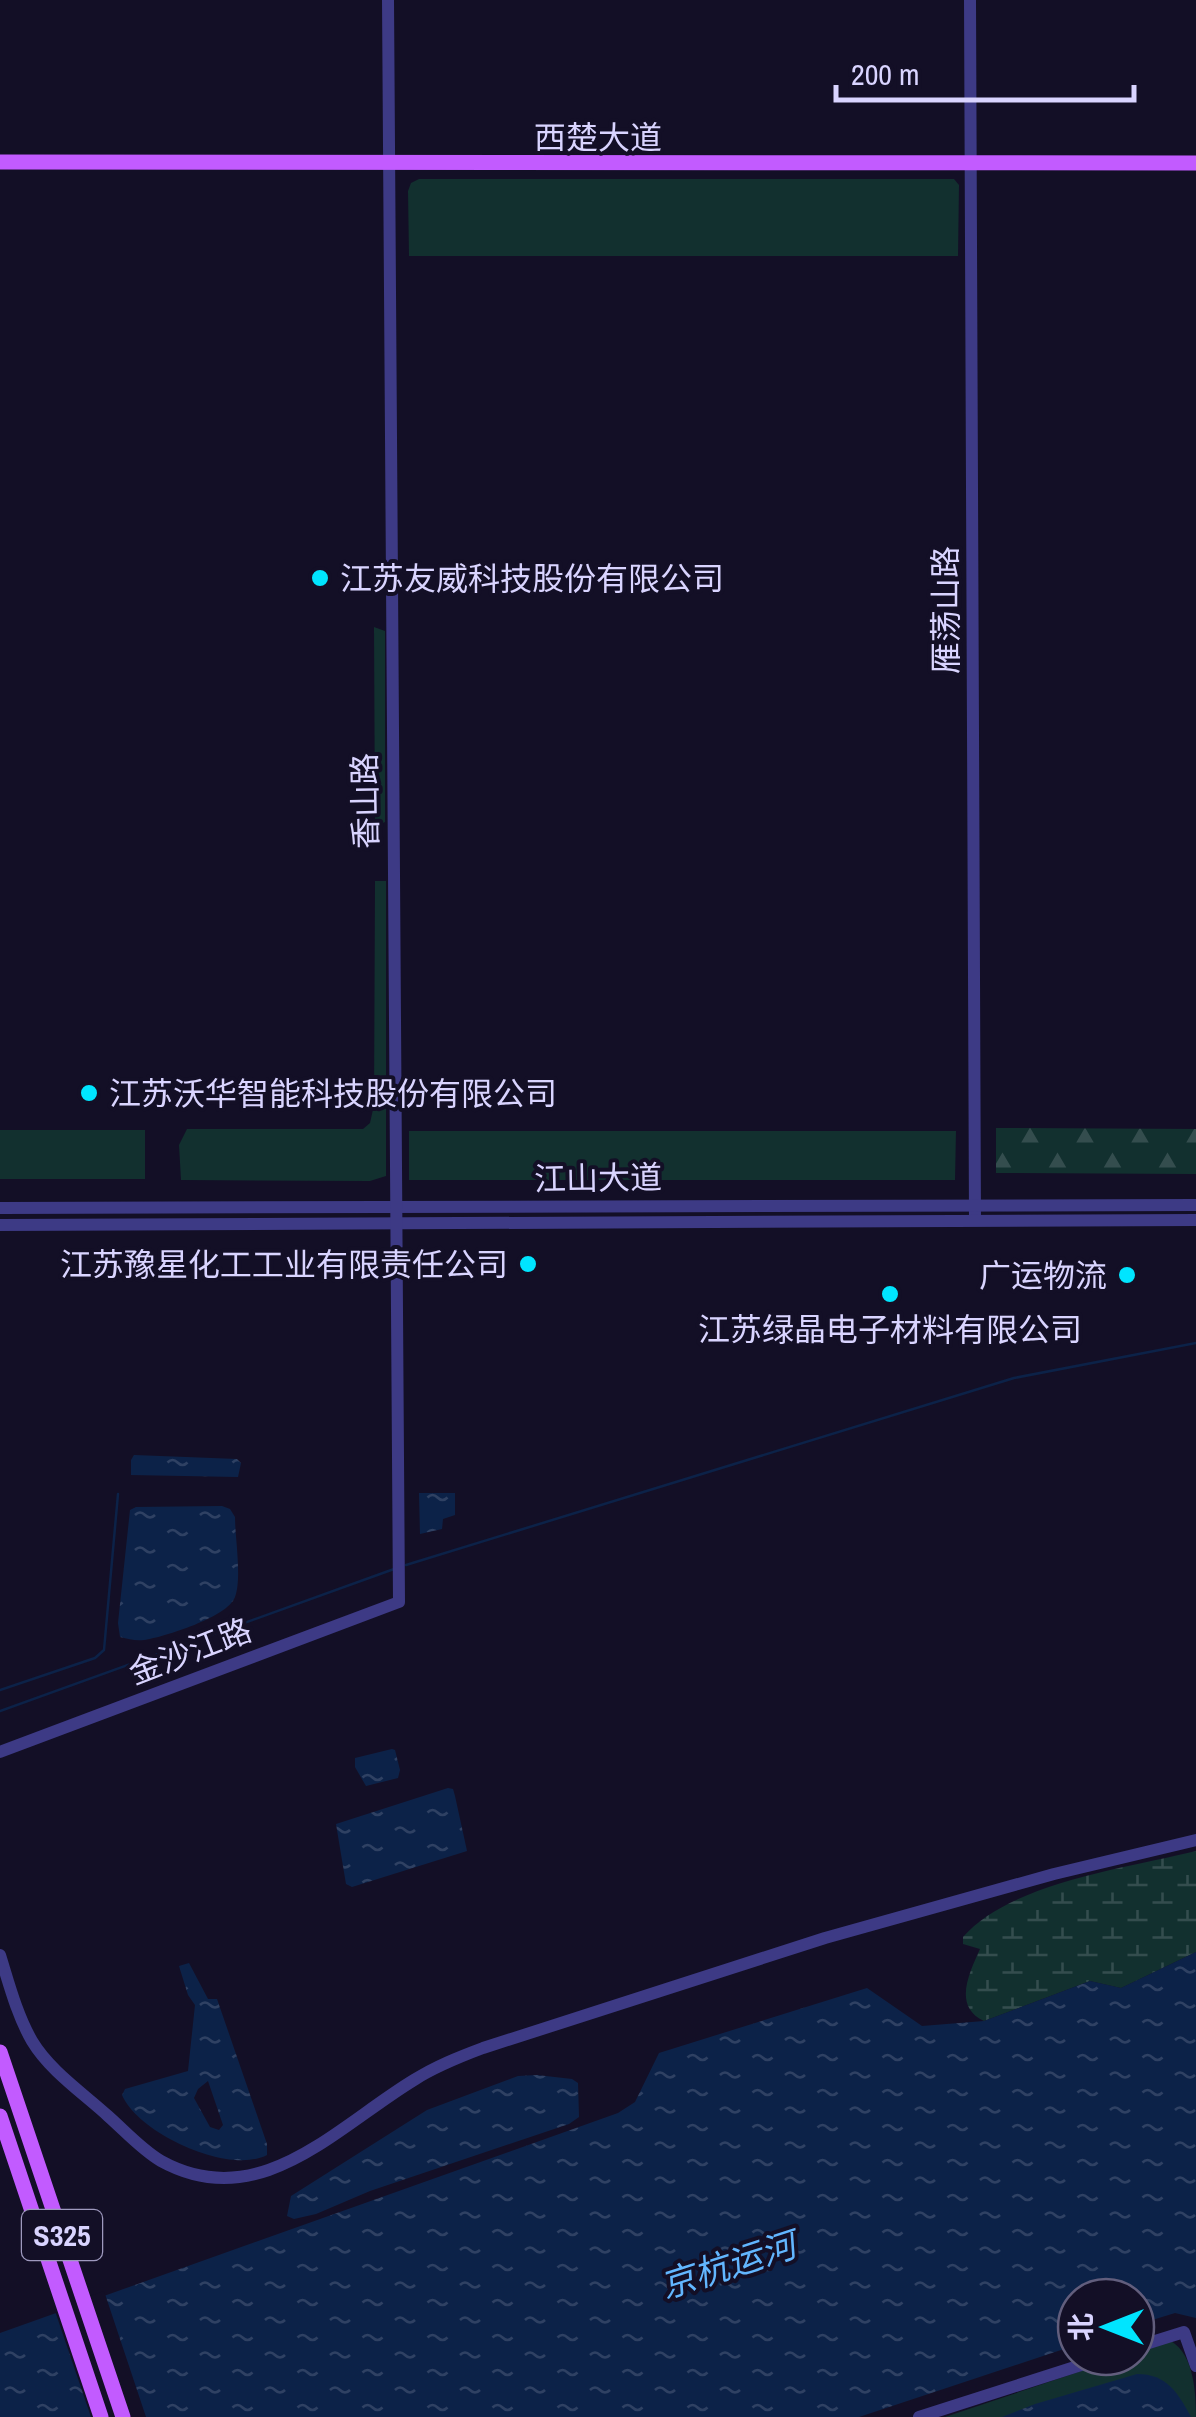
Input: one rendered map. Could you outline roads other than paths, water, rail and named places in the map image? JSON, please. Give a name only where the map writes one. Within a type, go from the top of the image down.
[{"type":"main road","name":"西楚大道","points":[[0,162],[1196,163]]},
{"type":"main road","name":"S325","points":[[0,2052],[124,2417]]},
{"type":"main road","name":"S325","points":[[0,2116],[101,2417]]},
{"type":"street","name":"香山路","points":[[388,0],[399,1602]]},
{"type":"street","name":"雁荡山路","points":[[970,0],[976,1213]]},
{"type":"street","name":"江山大道","points":[[0,1208],[396,1209],[673,1204],[1196,1220]]},
{"type":"street","name":"江山大道","points":[[0,1225],[396,1225],[1196,1205]]},
{"type":"street","name":"金沙江路","points":[[0,1752],[399,1602]]},
{"type":"street","points":[[0,1955],[26,2028],[50,2064],[158,2159],[180,2170],[232,2180],[256,2176],[292,2161],[412,2081],[483,2048],[825,1938],[1054,1874],[1196,1840]]},
{"type":"street","points":[[1156,2341],[1184,2332],[1196,2366]]},
{"type":"street","points":[[919,2417],[1056,2373]]},
{"type":"water","points":[[134,1455],[237,1459],[241,1463],[238,1477],[131,1475]]},
{"type":"water","points":[[419,1493],[455,1493],[455,1515],[443,1519],[442,1529],[420,1534]]},
{"type":"water","points":[[222,1506],[235,1517],[238,1579],[230,1604],[208,1619],[166,1635],[141,1640],[120,1637],[118,1623],[130,1510]]},
{"type":"water","points":[[392,1749],[400,1770],[398,1778],[366,1786],[355,1767],[355,1758]]},
{"type":"water","points":[[453,1789],[467,1851],[352,1887],[346,1884],[336,1824]]},
{"type":"water","name":"京杭运河","points":[[1196,1952],[1196,2318],[1175,2313],[1156,2319],[1156,2277],[1056,2277],[1056,2352],[859,2417],[0,2417],[0,2333],[618,2113],[635,2102],[659,2053],[867,1988],[922,2026],[984,2021],[1090,1981],[1121,1988]]},
{"type":"water","points":[[189,1963],[208,1999],[217,1999],[267,2144],[267,2155],[231,2160],[187,2147],[146,2124],[122,2095],[125,2089],[188,2071],[195,2005],[179,1966]],"holes":[[[208,2081],[223,2125],[219,2130],[210,2127],[194,2098]]]},
{"type":"water","points":[[537,2075],[578,2083],[579,2117],[569,2124],[370,2191],[316,2214],[294,2219],[287,2216],[291,2196],[427,2110],[518,2076]]},
{"type":"water","points":[[1127,2377],[1156,2377],[1176,2393],[1191,2417],[1002,2417]]},
{"type":"waterway","points":[[406,1565],[1014,1378],[1196,1343]]},
{"type":"waterway","points":[[0,1690],[95,1658],[104,1650],[118,1494]]},
{"type":"waterway","points":[[0,1711],[394,1569]]},
{"type":"place","name":"江苏友威科技股份有限公司","points":[[320,578]]},
{"type":"place","name":"江苏沃华智能科技股份有限公司","points":[[89,1093]]},
{"type":"place","name":"江苏豫星化工工业有限责任公司","points":[[528,1264]]},
{"type":"place","name":"广运物流","points":[[1127,1275]]},
{"type":"place","name":"江苏绿晶电子材料有限公司","points":[[890,1294]]}]
